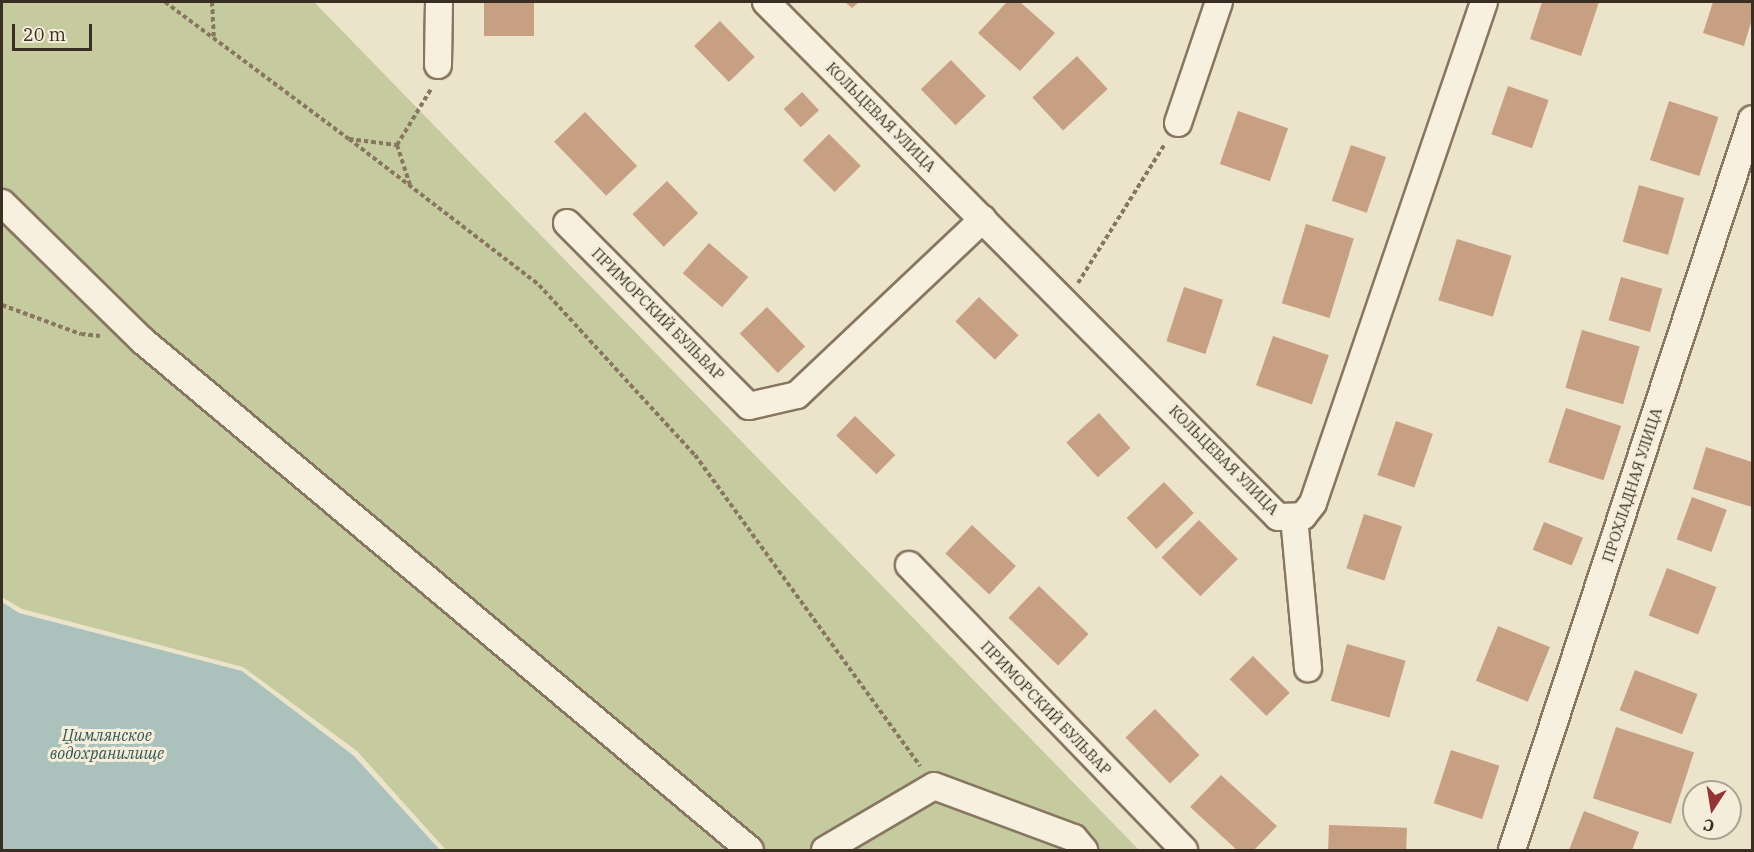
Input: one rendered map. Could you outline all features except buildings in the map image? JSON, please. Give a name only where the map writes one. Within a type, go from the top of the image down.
[{"type":"street","points":[[438,65],[439,2]]},
{"type":"street","name":"КОЛЬЦЕВАЯ УЛИЦА","points":[[766,2],[1067,301],[1278,517],[1303,516],[1313,503],[1484,2]]},
{"type":"street","points":[[1178,123],[1219,2]]},
{"type":"street","name":"ПРОХЛАДНАЯ УЛИЦА","points":[[1512,850],[1752,119]]},
{"type":"street","points":[[2,203],[143,341],[750,850]]},
{"type":"street","name":"ПРИМОРСКИЙ БУЛЬВАР","points":[[567,223],[749,406],[797,395],[983,219]]},
{"type":"street","points":[[1294,517],[1308,668]]},
{"type":"street","name":"ПРИМОРСКИЙ БУЛЬВАР","points":[[909,565],[1184,850]]},
{"type":"street","points":[[825,850],[934,786],[1074,838],[1084,850]]},
{"type":"path","points":[[165,2],[539,285],[695,455],[934,786]]},
{"type":"path","points":[[212,2],[214,38]]},
{"type":"path","points":[[397,145],[427,98],[438,65]]},
{"type":"path","points":[[1067,301],[1178,123]]},
{"type":"path","points":[[349,139],[397,145]]},
{"type":"path","points":[[397,145],[410,186]]},
{"type":"path","points":[[2,305],[81,334],[143,341]]},
{"type":"green space","points":[[2,2],[314,2],[1139,850],[446,850],[357,751],[243,667],[22,609],[2,597]]},
{"type":"water","name":"Цимлянское водохранилище","points":[[2,602],[19,613],[242,671],[354,756],[440,850],[2,850]]}]
